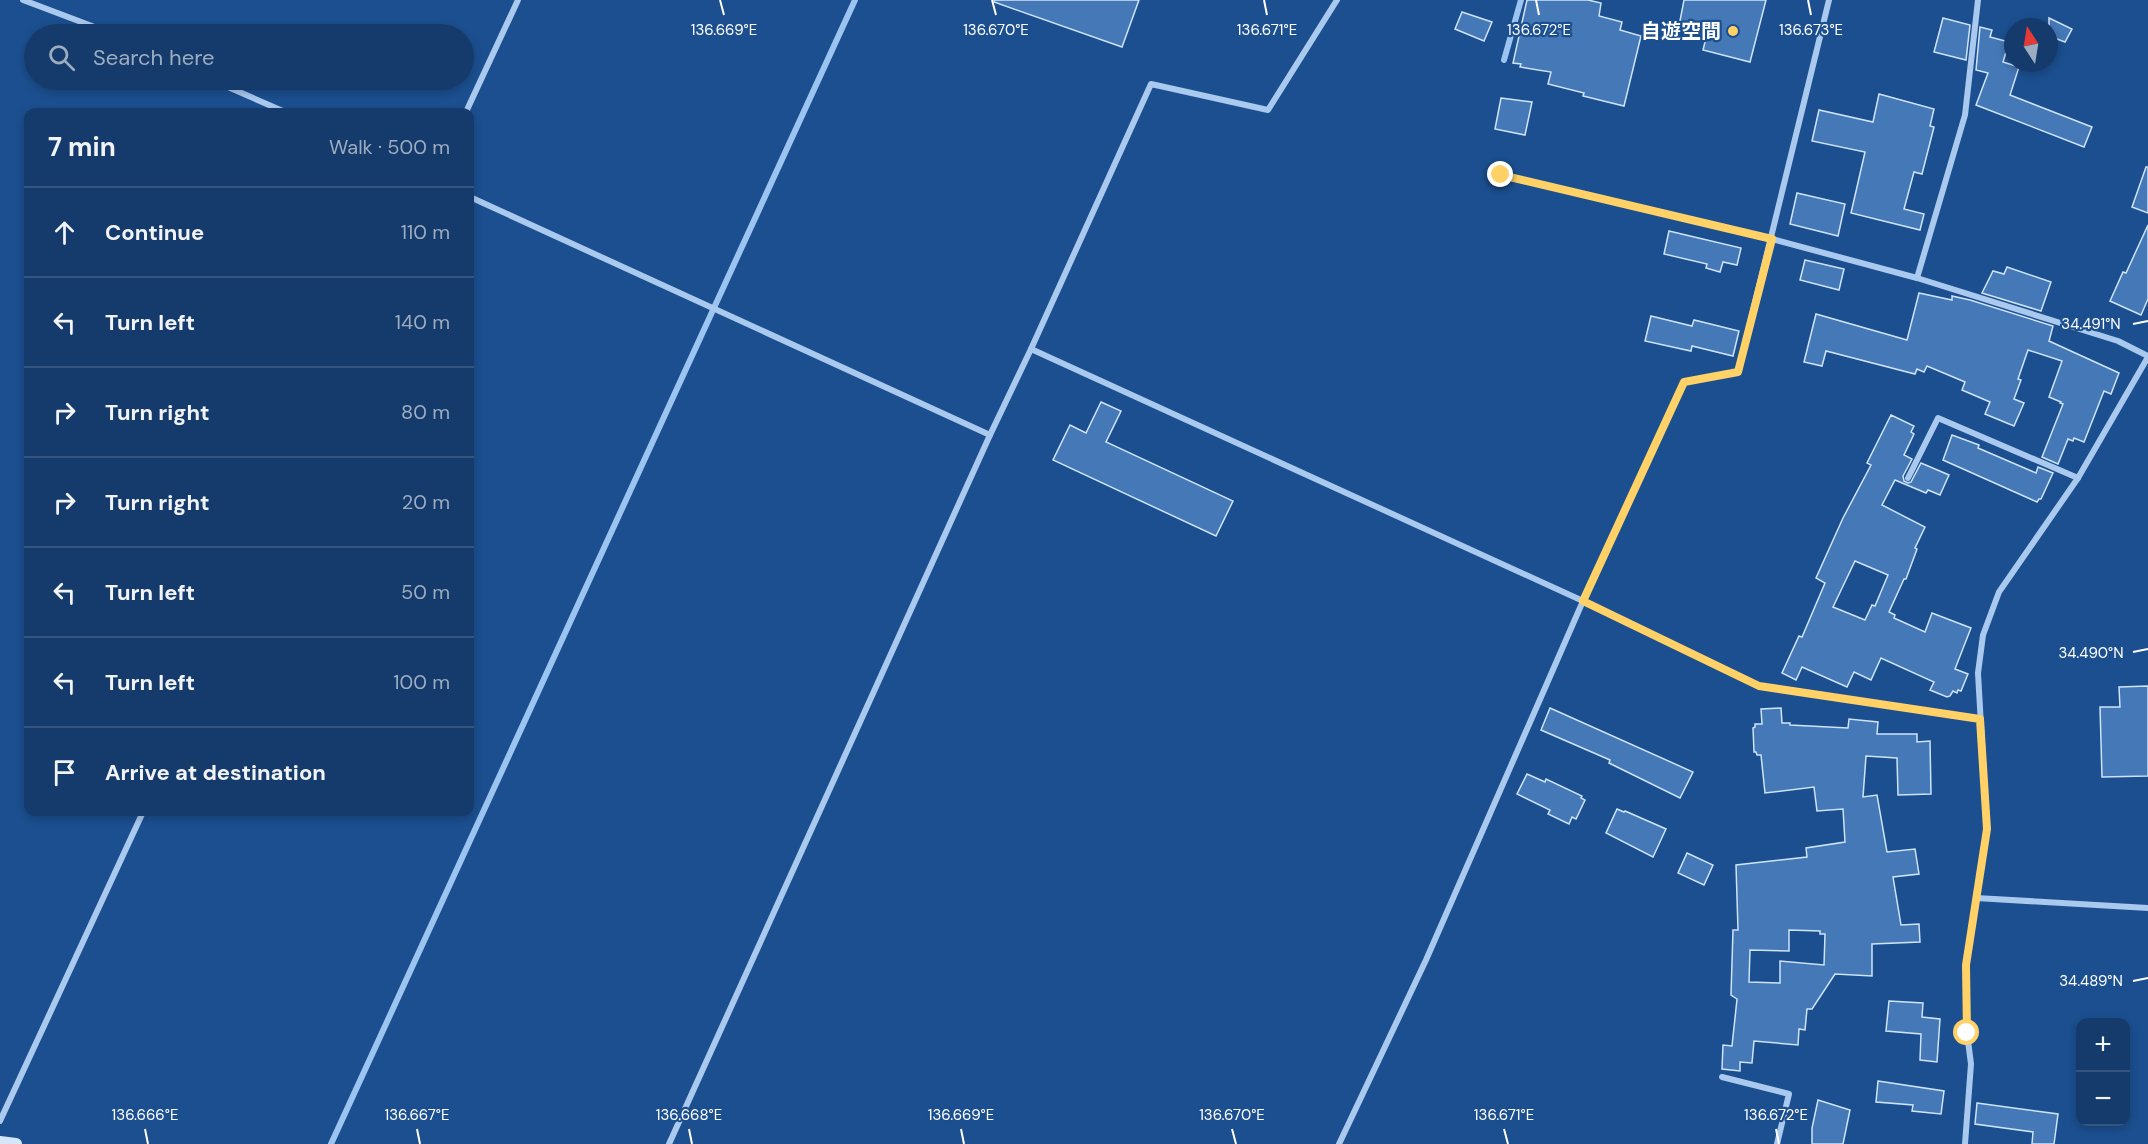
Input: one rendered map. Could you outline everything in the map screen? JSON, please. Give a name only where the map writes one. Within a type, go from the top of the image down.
[{"type":"street","points":[[23,0],[86,24]]},
{"type":"street","points":[[468,108],[518,0]]},
{"type":"street","points":[[669,1144],[1151,84],[1268,110],[1337,0]]},
{"type":"street","points":[[1339,1144],[1426,960],[1583,601],[1684,382],[1738,372],[1829,0]]},
{"type":"street","points":[[1917,278],[1965,115],[1978,0]]},
{"type":"street","points":[[235,90],[276,108]]},
{"type":"street","points":[[1501,175],[1772,239],[1917,278],[2118,341],[2148,357],[2078,478],[1999,592],[1983,635],[1978,673],[1987,829],[1966,965],[1967,1033],[1971,1064],[1965,1144]]},
{"type":"street","points":[[474,198],[990,435]]},
{"type":"street","points":[[1031,349],[1583,601],[1759,686],[1980,719]]},
{"type":"street","points":[[1908,478],[1938,418],[2078,478]]},
{"type":"street","points":[[0,1121],[141,816]]},
{"type":"street","points":[[1976,897],[2148,908]]},
{"type":"street","points":[[1722,1077],[1789,1094],[1777,1144]]},
{"type":"street","points":[[0,1142],[16,1144]]},
{"type":"building","points":[[994,0],[1139,0],[1122,47],[994,2]]},
{"type":"building","points":[[1527,0],[1588,0],[1601,3],[1599,16],[1622,22],[1620,30],[1641,36],[1624,106],[1548,84],[1551,72],[1520,67],[1521,64],[1513,63]]},
{"type":"building","name":"自遊空間","points":[[1684,0],[1766,0],[1750,62],[1703,50],[1706,38],[1678,31]]},
{"type":"building","points":[[1462,12],[1492,22],[1484,41],[1455,29]]},
{"type":"building","points":[[1943,18],[1970,25],[1966,60],[1934,52]]},
{"type":"building","points":[[2058,22],[2072,29],[2065,42],[2058,39]]},
{"type":"building","points":[[1980,27],[1992,30],[1990,37],[2004,41],[2004,72],[2017,72],[2010,95],[2092,127],[2084,147],[1976,105],[1988,73],[1976,70]]},
{"type":"building","points":[[1879,94],[1934,109],[1930,126],[1934,127],[1922,174],[1914,172],[1904,209],[1924,214],[1920,230],[1851,213],[1865,152],[1812,141],[1819,110],[1873,122]]},
{"type":"building","points":[[1501,98],[1532,102],[1525,135],[1495,129]]},
{"type":"building","points":[[2146,167],[2148,167],[2148,213],[2132,207]]},
{"type":"building","points":[[1797,193],[1845,204],[1838,236],[1790,224]]},
{"type":"building","points":[[2148,225],[2148,299],[2141,315],[2110,301]]},
{"type":"building","points":[[1669,231],[1741,248],[1737,265],[1723,262],[1720,272],[1706,268],[1707,264],[1664,254]]},
{"type":"building","points":[[1805,260],[1844,269],[1839,290],[1800,280]]},
{"type":"building","points":[[2007,267],[2051,282],[2041,311],[1982,293],[1993,271],[2004,274]]},
{"type":"building","points":[[1919,293],[1952,300],[1952,296],[1970,300],[2053,326],[2049,341],[2119,373],[2111,394],[2104,391],[2084,442],[2074,438],[2073,441],[2068,439],[2058,464],[2042,457],[2063,404],[2049,397],[2062,361],[2028,350],[2014,399],[2024,403],[2014,426],[1985,414],[1990,402],[1962,390],[1965,382],[1927,366],[1924,372],[1917,369],[1915,374],[1826,351],[1822,366],[1804,362],[1816,314],[1907,340]]},
{"type":"building","points":[[1651,316],[1692,326],[1694,320],[1739,331],[1733,356],[1692,346],[1691,351],[1645,341]]},
{"type":"building","points":[[1101,402],[1121,411],[1106,442],[1233,501],[1216,536],[1053,460],[1070,425],[1086,433]]},
{"type":"building","points":[[1891,415],[1914,426],[1911,432],[1914,434],[1904,455],[1912,459],[1903,476],[1904,481],[1911,482],[1921,463],[1949,475],[1940,495],[1928,490],[1926,493],[1895,480],[1882,505],[1925,527],[1915,548],[1917,549],[1906,579],[1889,612],[1895,615],[1894,618],[1925,632],[1932,613],[1971,628],[1955,669],[1968,674],[1961,691],[1958,690],[1957,693],[1953,691],[1950,696],[1947,697],[1930,690],[1934,682],[1881,658],[1871,680],[1854,672],[1847,687],[1802,667],[1796,680],[1782,673],[1799,636],[1802,637],[1825,583],[1816,578],[1843,518],[1871,465],[1867,463]],"holes":[[[1855,561],[1888,575],[1875,606],[1872,605],[1865,620],[1833,607]]]},
{"type":"building","points":[[1952,435],[1979,445],[1978,448],[2036,473],[2038,467],[2053,473],[2041,499],[2037,502],[1943,460]]},
{"type":"building","points":[[2148,686],[2148,776],[2102,777],[2100,707],[2120,707],[2119,687]]},
{"type":"building","points":[[1550,708],[1693,772],[1680,798],[1609,763],[1610,760],[1541,730]]},
{"type":"building","points":[[1781,708],[1782,723],[1790,723],[1790,725],[1848,728],[1849,719],[1878,722],[1877,734],[1917,734],[1917,742],[1930,741],[1931,794],[1898,795],[1897,758],[1866,756],[1863,797],[1877,795],[1887,852],[1915,849],[1919,874],[1893,877],[1901,925],[1919,924],[1920,942],[1872,944],[1872,976],[1835,974],[1812,1009],[1807,1009],[1805,1030],[1799,1029],[1798,1045],[1754,1041],[1752,1063],[1740,1062],[1740,1071],[1722,1069],[1723,1045],[1732,1046],[1737,999],[1731,995],[1733,930],[1738,930],[1736,865],[1807,857],[1806,848],[1845,842],[1843,809],[1817,811],[1814,787],[1765,793],[1761,755],[1754,752],[1753,728],[1755,724],[1762,724],[1761,709]],"holes":[[[1789,930],[1820,931],[1820,934],[1825,934],[1824,965],[1780,961],[1780,983],[1749,982],[1750,950],[1789,951]]]},
{"type":"building","points":[[1527,774],[1545,782],[1546,779],[1582,796],[1581,798],[1585,800],[1576,819],[1572,817],[1569,824],[1548,814],[1550,810],[1517,794]]},
{"type":"building","points":[[1617,809],[1666,829],[1653,857],[1606,833]]},
{"type":"building","points":[[1687,853],[1713,865],[1704,885],[1678,873]]},
{"type":"building","points":[[1889,1001],[1923,1003],[1922,1017],[1940,1019],[1937,1062],[1920,1060],[1921,1034],[1886,1031]]},
{"type":"building","points":[[1878,1081],[1944,1091],[1941,1114],[1912,1111],[1913,1105],[1876,1102]]},
{"type":"building","points":[[1818,1100],[1850,1110],[1843,1144],[1812,1144],[1812,1128]]},
{"type":"building","points":[[1977,1103],[2058,1114],[2054,1144],[2032,1144],[2033,1132],[1975,1124]]},
{"type":"waterway","points":[[331,1144],[855,0]]},
{"type":"waterway","points":[[1504,60],[1521,0]]},
{"type":"place","name":"自遊空間","points":[[1733,31]]},
{"type":"route","points":[[1501,175],[1772,239],[1738,372],[1684,382],[1583,601],[1759,686],[1980,719],[1987,829],[1966,965],[1967,1033]]}]
